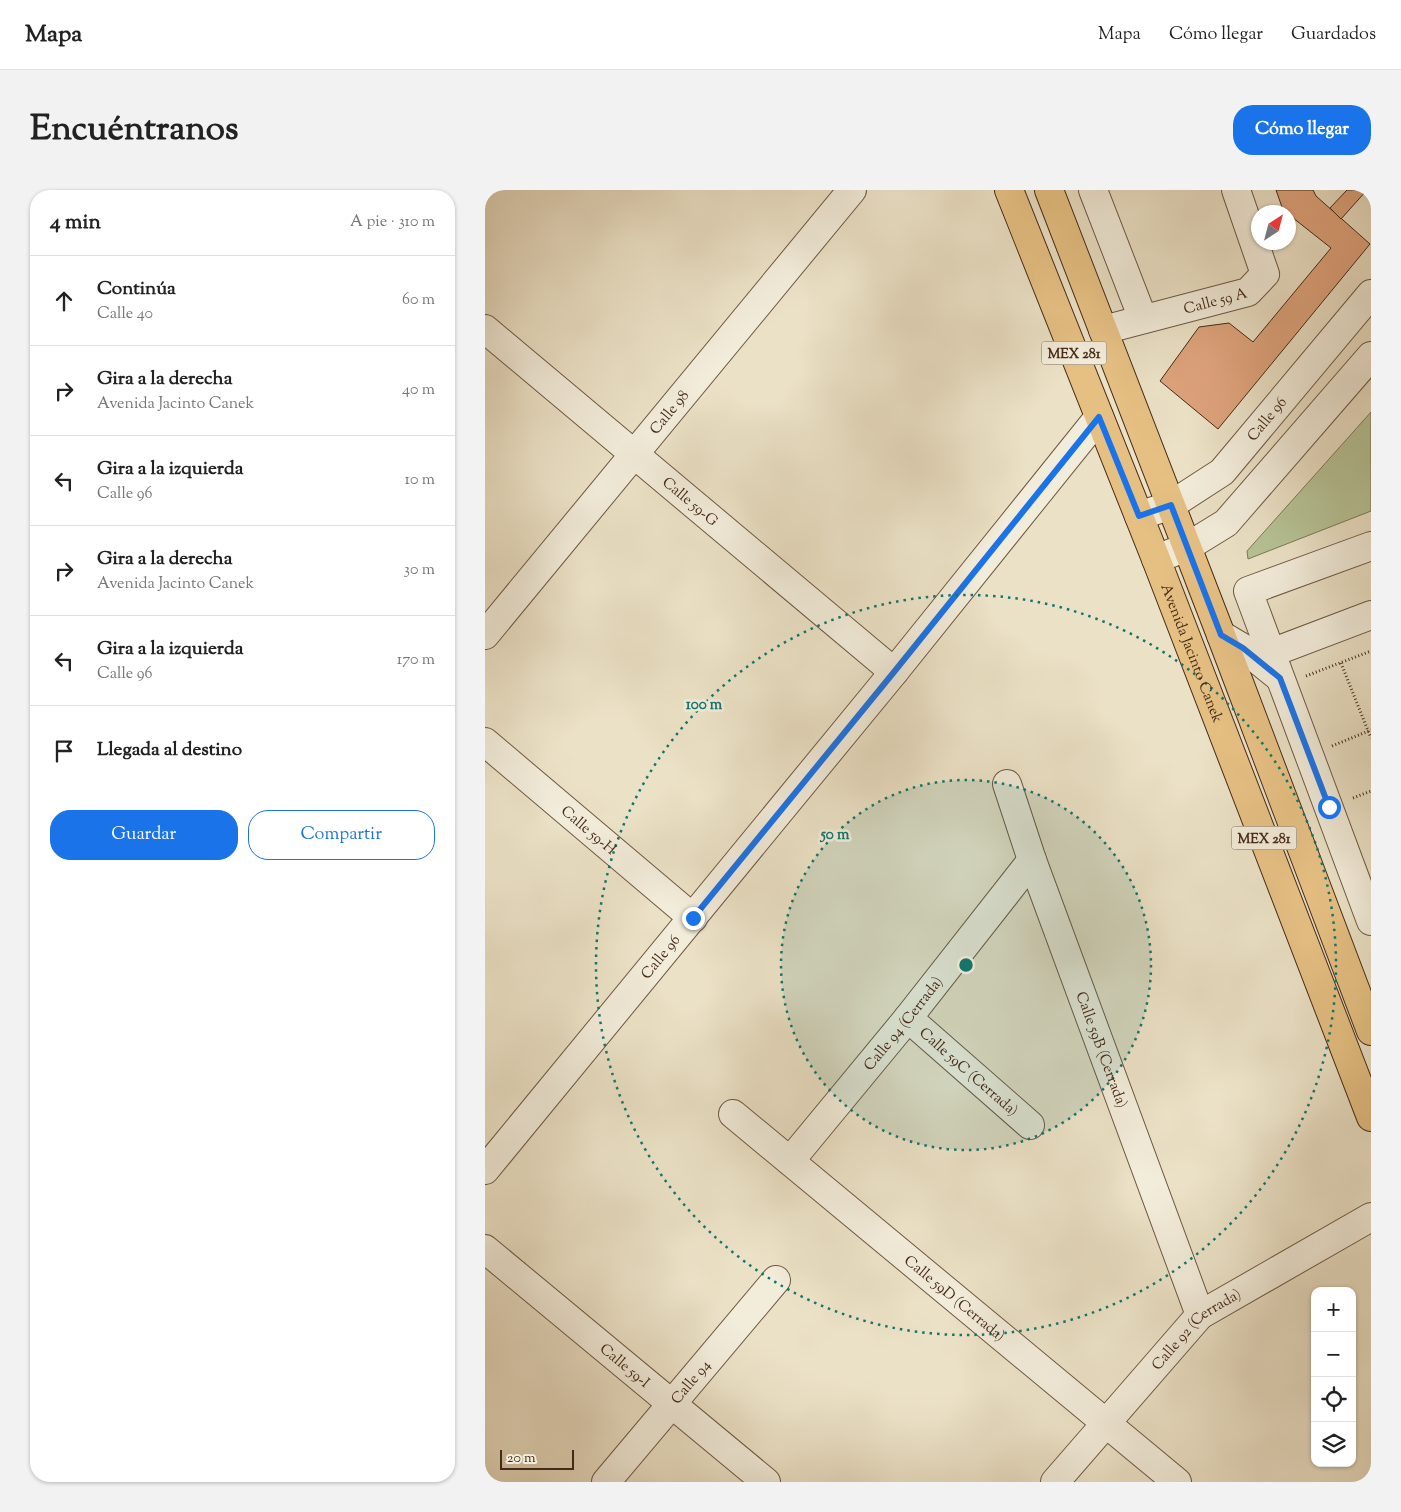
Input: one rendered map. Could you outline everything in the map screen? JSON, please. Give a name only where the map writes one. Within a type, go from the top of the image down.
[{"type":"main road","name":"Avenida Jacinto Canek","points":[[1009,190],[1156,559],[1371,1117]]},
{"type":"main road","name":"MEX 281","points":[[1049,190],[1221,635],[1371,1031]]},
{"type":"street","name":"Calle 98","points":[[485,635],[852,190]]},
{"type":"street","points":[[1093,190],[1143,319]]},
{"type":"street","name":"Calle 59 A","points":[[1103,330],[1248,292],[1265,274],[1236,190]]},
{"type":"street","name":"Calle 96","points":[[1139,516],[1171,505],[1222,472],[1371,294]]},
{"type":"street","name":"Calle 59-G","points":[[485,329],[894,672]]},
{"type":"street","points":[[1156,559],[1187,547],[1226,523],[1371,356]]},
{"type":"street","name":"Calle 96","points":[[485,1170],[894,672],[1099,417]]},
{"type":"street","points":[[1371,546],[1248,591],[1371,921]]},
{"type":"street","points":[[1271,653],[1371,615]]},
{"type":"street","points":[[1221,635],[1243,648],[1280,678]]},
{"type":"street","name":"Calle 59-H","points":[[485,742],[693,918]]},
{"type":"street","name":"Calle 59B (Cerrada)","points":[[1007,784],[1032,860],[1200,1315]]},
{"type":"street","name":"Calle 94 (Cerrada)","points":[[790,1161],[908,1018],[1032,860]]},
{"type":"street","name":"Calle 59C (Cerrada)","points":[[908,1018],[1030,1125]]},
{"type":"street","name":"Calle 59D (Cerrada)","points":[[733,1114],[1177,1482]]},
{"type":"street","name":"Calle 92 (Cerrada)","points":[[1055,1482],[1200,1315],[1371,1217]]},
{"type":"street","name":"Calle 59-I","points":[[485,1248],[765,1482]]},
{"type":"street","name":"Calle 94","points":[[606,1482],[776,1280]]},
{"type":"path","points":[[1341,663],[1370,730],[1371,738]]},
{"type":"path","points":[[1331,746],[1370,730]]},
{"type":"path","points":[[1351,798],[1371,790]]},
{"type":"green space","points":[[1371,412],[1371,511],[1248,559],[1247,551]]},
{"type":"building","points":[[1276,190],[1313,190],[1316,196],[1370,244],[1218,429],[1160,381],[1199,327],[1229,323],[1253,342],[1331,248],[1296,220],[1296,205],[1281,205]]},
{"type":"building","points":[[1347,190],[1367,190],[1341,219],[1330,208]]},
{"type":"route","points":[[693,918],[1099,417],[1139,516],[1171,505],[1221,635],[1253,655],[1280,678],[1329,807]]}]
